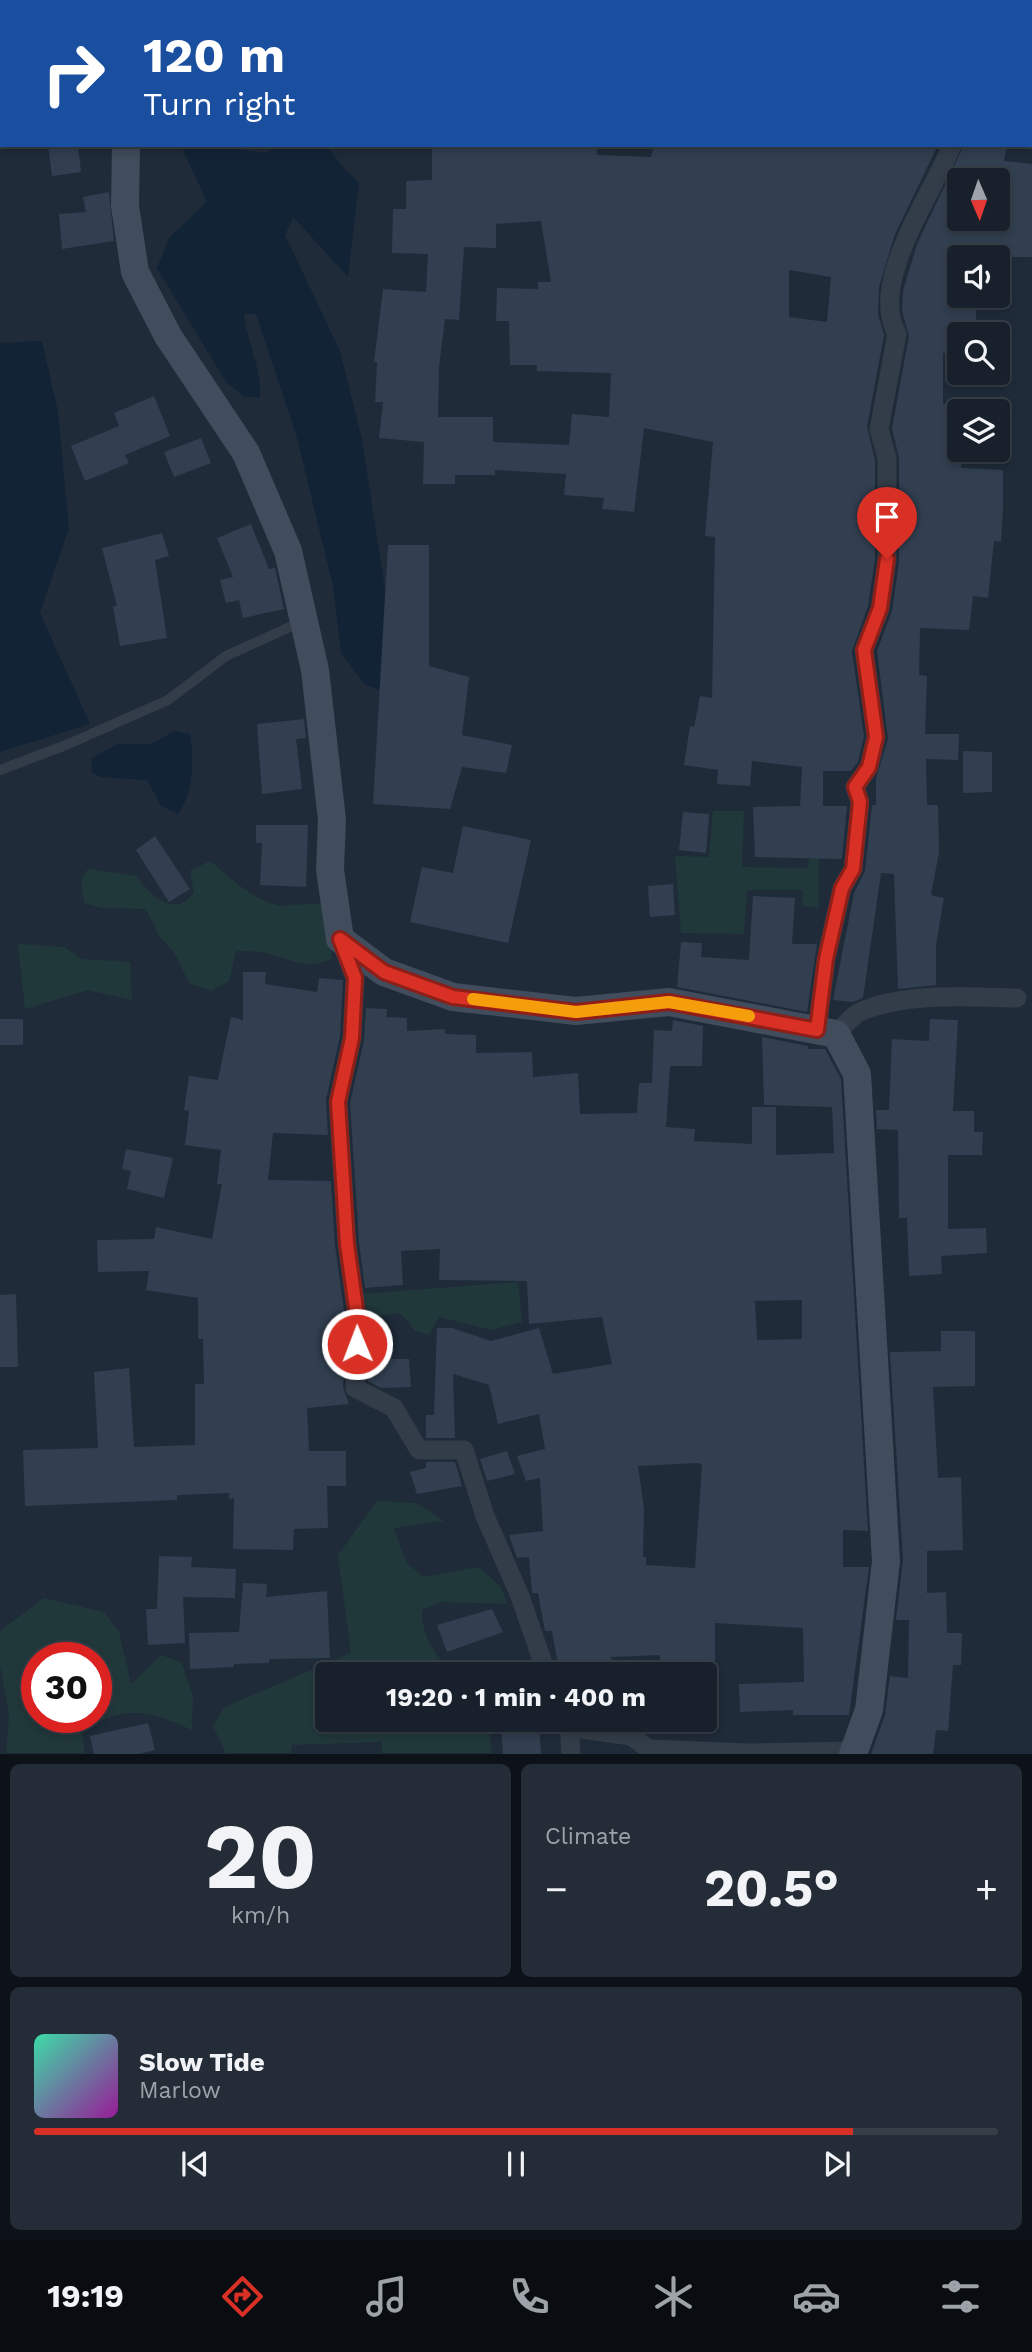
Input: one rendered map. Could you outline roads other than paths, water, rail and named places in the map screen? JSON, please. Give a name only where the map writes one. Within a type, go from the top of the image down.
[{"type":"street","points":[[126,147],[125,206],[135,272],[168,336],[246,453],[288,551],[315,670],[332,820],[330,870],[340,939],[355,978],[352,1038],[338,1102],[347,1244],[358,1323],[355,1388],[394,1408],[419,1450],[464,1450],[485,1516],[520,1596],[543,1662]]},
{"type":"street","points":[[610,1732],[631,1736],[649,1749],[750,1754],[853,1752],[869,1710],[886,1560],[857,1074],[827,1032],[826,959],[842,888],[853,869],[860,802],[855,787],[869,767],[876,737],[864,650],[880,608],[887,559],[887,458],[879,429],[897,334],[890,321],[891,279],[901,250],[951,147]]},
{"type":"street","points":[[340,939],[384,972],[453,997],[576,1012],[669,1002],[827,1032],[858,1013],[886,1003],[955,997],[1017,998]]},
{"type":"street","points":[[568,1732],[571,1754]]},
{"type":"lane","points":[[0,770],[66,745],[168,700],[240,649],[304,621]]},
{"type":"water","points":[[185,147],[239,147],[241,150],[267,153],[276,147],[328,147],[346,171],[359,182],[348,277],[293,217],[285,235],[340,351],[362,440],[398,673],[386,692],[365,685],[341,653],[333,586],[296,434],[256,314],[244,314],[259,376],[260,397],[245,397],[226,382],[157,268],[169,238],[207,202],[183,150]]},
{"type":"water","points":[[42,341],[58,412],[69,528],[40,613],[90,724],[0,752],[0,343]]},
{"type":"water","points":[[175,731],[190,734],[192,754],[190,786],[178,814],[161,806],[147,780],[100,777],[92,772],[91,759],[117,744],[151,744]]}]
